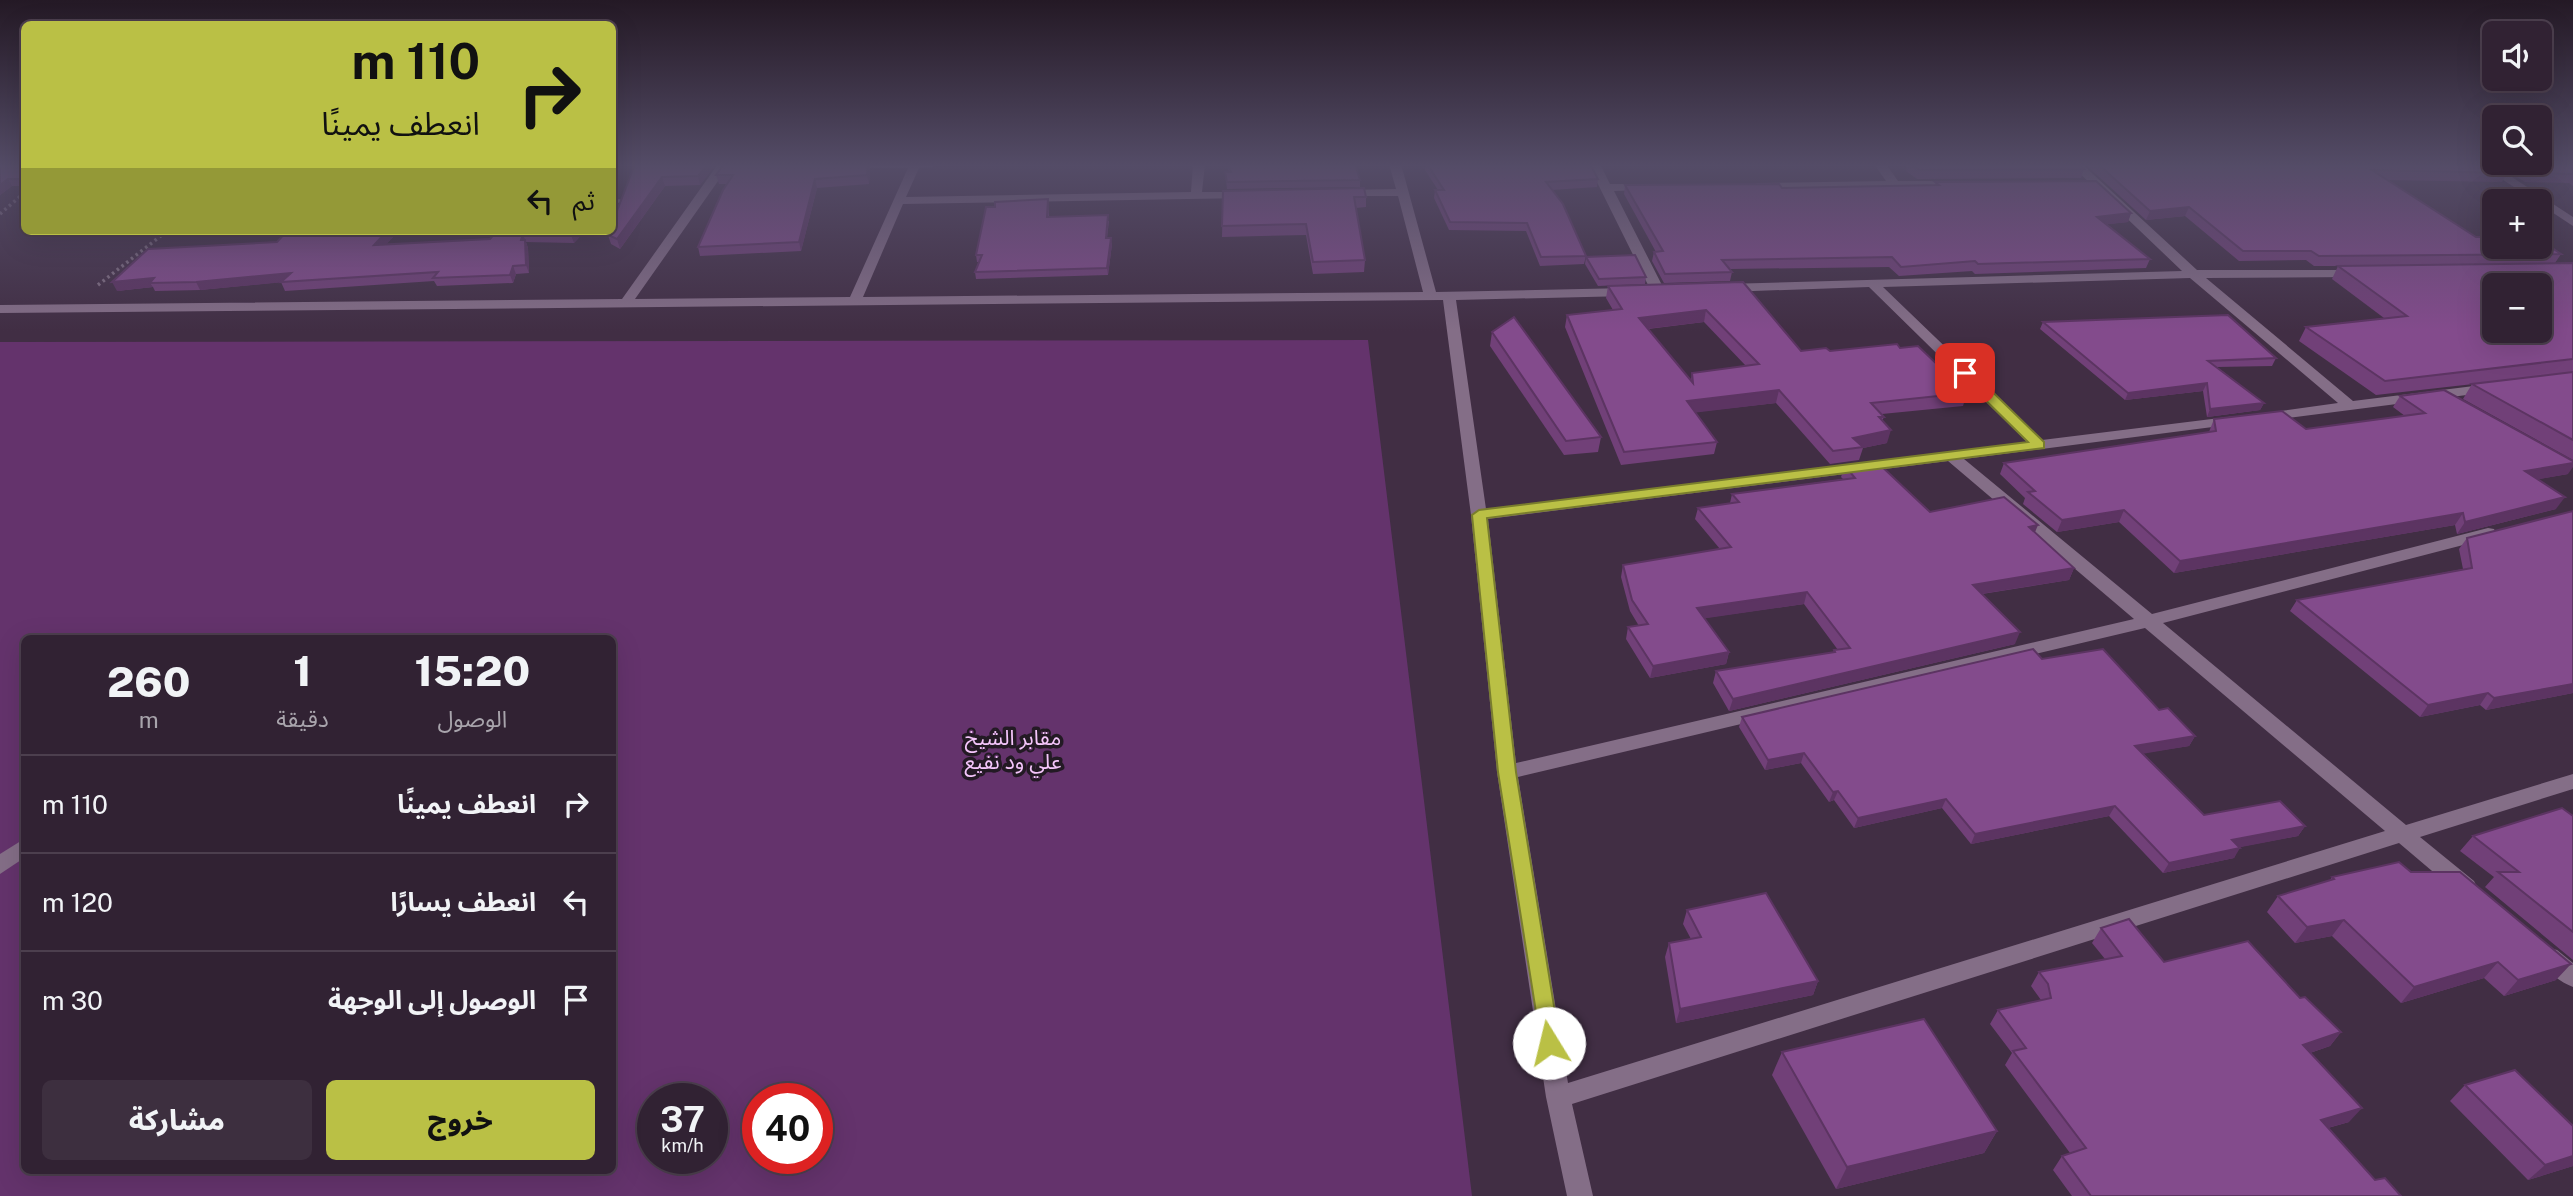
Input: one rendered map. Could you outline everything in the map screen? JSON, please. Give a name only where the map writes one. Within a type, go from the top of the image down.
[{"type":"street","points":[[625,304],[687,220]]},
{"type":"street","points":[[855,302],[891,220]]},
{"type":"street","points":[[1412,220],[1440,295],[1479,515],[1507,772],[1558,1097],[1580,1196]]},
{"type":"street","points":[[0,309],[855,302],[1665,290],[1626,220]]},
{"type":"street","points":[[2136,220],[2194,275],[2350,406]]},
{"type":"street","points":[[1712,289],[2194,275],[2370,273]]},
{"type":"street","points":[[1873,284],[2039,445]]},
{"type":"street","points":[[1479,515],[2507,386]]},
{"type":"street","points":[[2441,395],[2465,408]]},
{"type":"street","points":[[1950,455],[2477,896]]},
{"type":"street","points":[[1507,772],[2149,621],[2507,529]]},
{"type":"street","points":[[1558,1097],[2573,781]]},
{"type":"street","points":[[0,866],[21,849]]},
{"type":"street","points":[[2530,941],[2573,977]]},
{"type":"path","points":[[67,309],[162,235]]},
{"type":"green space","name":"مقابر الشيخ علي ود نفيع","points":[[1368,340],[1472,1196],[0,1196],[0,342]]},
{"type":"building","points":[[616,220],[631,220],[617,239],[608,235],[616,235]]},
{"type":"building","points":[[710,220],[805,220],[799,242],[698,247]]},
{"type":"building","points":[[983,220],[1108,220],[1106,238],[1111,238],[1107,268],[975,272],[982,255],[976,255]]},
{"type":"building","points":[[1222,220],[1358,220],[1365,260],[1313,262],[1306,224],[1222,226]]},
{"type":"building","points":[[1449,220],[1570,220],[1586,256],[1541,257],[1527,223],[1450,222]]},
{"type":"building","points":[[1645,220],[2101,220],[2150,259],[1978,264],[1975,261],[1901,267],[1892,257],[1722,260],[1732,272],[1665,274],[1654,252],[1663,251]]},
{"type":"building","points":[[2205,220],[2449,220],[2476,237],[2482,237],[2482,255],[2319,256],[2311,251],[2243,251]]},
{"type":"building","points":[[283,235],[383,235],[374,245],[523,235],[521,240],[525,240],[526,265],[513,266],[510,275],[433,278],[438,272],[281,282],[291,273],[196,282],[150,283],[154,278],[112,282],[148,249],[277,242]]},
{"type":"building","points":[[1635,255],[1646,277],[1599,279],[1586,257]]},
{"type":"building","points":[[2573,263],[2573,359],[2385,381],[2306,327],[2407,316],[2338,266]]},
{"type":"building","points":[[1743,282],[1801,351],[1826,348],[1830,351],[1897,344],[1900,348],[1918,346],[1967,393],[1871,403],[1884,417],[1879,417],[1891,430],[1853,438],[1863,447],[1833,451],[1779,390],[1687,401],[1717,442],[1624,452],[1567,315],[1622,309],[1608,286]],"holes":[[[1706,310],[1759,364],[1692,373],[1693,383],[1639,318]]]},
{"type":"building","points":[[2228,315],[2276,358],[2208,361],[2264,403],[2210,409],[2207,383],[2128,393],[2043,322]]},
{"type":"building","points":[[1514,317],[1601,437],[1566,441],[1492,332]]},
{"type":"building","points":[[2573,372],[2573,440],[2472,384]]},
{"type":"building","points":[[2444,390],[2573,461],[2525,471],[2565,497],[2465,522],[2463,513],[2180,561],[2124,510],[2062,520],[2028,492],[2035,491],[2004,463],[2216,431],[2214,419],[2282,411],[2306,429],[2425,413],[2400,396]]},
{"type":"building","points":[[1877,462],[1930,512],[2004,497],[2038,525],[2029,527],[2074,568],[1973,585],[2020,632],[1733,699],[1716,671],[1850,648],[1807,592],[1697,608],[1729,652],[1653,666],[1628,627],[1648,624],[1632,600],[1623,565],[1731,547],[1698,508],[1739,502],[1732,494],[1855,478],[1845,466]]},
{"type":"building","points":[[2573,511],[2573,684],[2494,698],[2488,693],[2428,705],[2297,600],[2472,568],[2467,538]]},
{"type":"building","points":[[2033,649],[2042,659],[2103,649],[2159,710],[2168,708],[2195,736],[2135,746],[2204,815],[2280,801],[2305,826],[2232,840],[2240,848],[2169,863],[2115,806],[1975,834],[1946,799],[1858,818],[1838,791],[1833,792],[1804,753],[1768,760],[1742,717]]},
{"type":"building","points":[[2562,808],[2573,816],[2573,932],[2498,872],[2519,872],[2473,836]]},
{"type":"building","points":[[2399,862],[2411,872],[2460,872],[2571,964],[2518,980],[2498,962],[2414,987],[2344,920],[2307,927],[2278,896],[2334,879],[2332,877]]},
{"type":"building","points":[[1766,893],[1818,981],[1680,1009],[1669,943],[1701,937],[1687,910]]},
{"type":"building","points":[[2129,919],[2164,962],[2248,941],[2300,998],[2305,997],[2341,1032],[2303,1045],[2362,1108],[2321,1120],[2375,1180],[2385,1178],[2401,1196],[2091,1196],[2062,1156],[2086,1148],[2013,1051],[2026,1048],[1998,1010],[2051,998],[2048,984],[2039,972],[2122,956],[2101,928]]},
{"type":"building","points":[[1924,1019],[1997,1131],[1847,1167],[1782,1052]]},
{"type":"building","points":[[2515,1070],[2573,1126],[2573,1156],[2545,1165],[2465,1085]]},
{"type":"route","points":[[1549,1043],[1507,772],[1479,515],[2039,445],[1965,373]]}]
